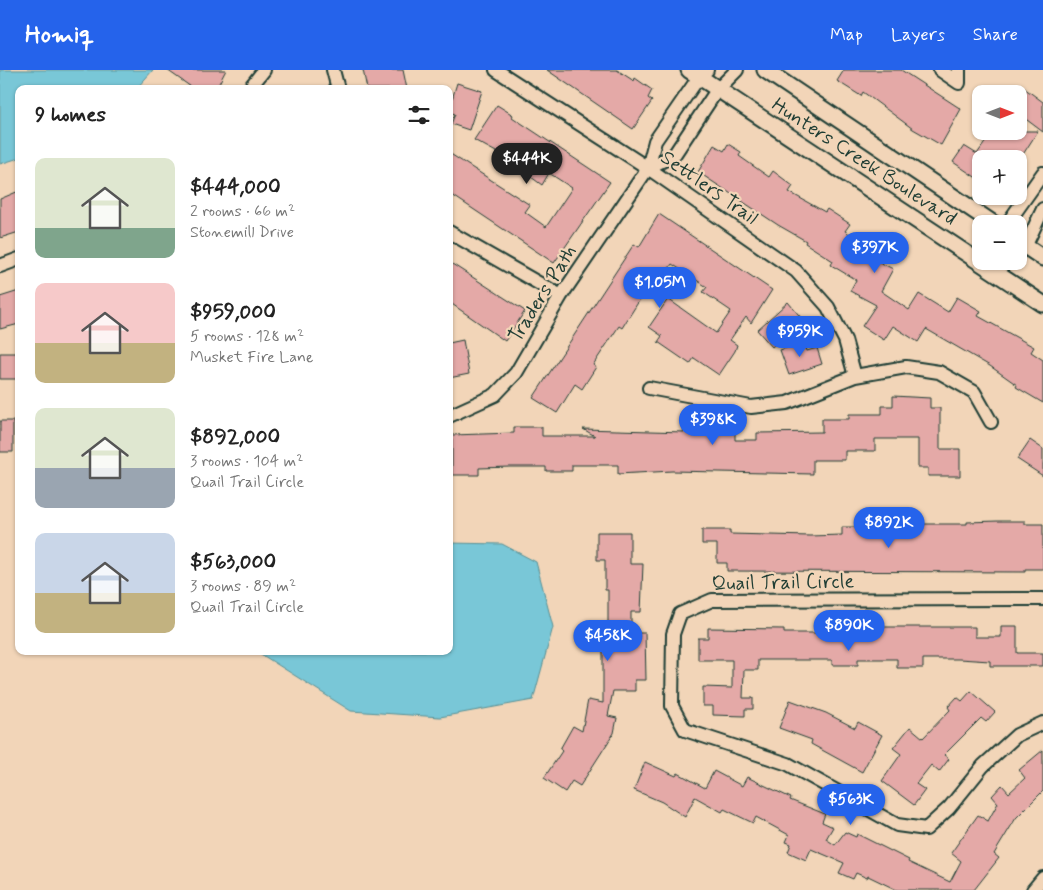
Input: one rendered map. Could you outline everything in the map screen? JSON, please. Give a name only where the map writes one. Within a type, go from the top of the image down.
[{"type":"street","points":[[252,85],[264,70]]},
{"type":"street","points":[[333,70],[337,85]]},
{"type":"street","name":"Settlers Trail","points":[[496,70],[648,168],[796,271],[828,307],[845,340],[855,376]]},
{"type":"street","name":"Traders Path","points":[[648,168],[674,155],[717,90],[737,70]]},
{"type":"street","name":"Hunters Creek Boulevard","points":[[765,70],[981,215]]},
{"type":"street","points":[[940,70],[959,83],[959,70]]},
{"type":"street","name":"Traders Path","points":[[453,414],[495,395],[516,373],[561,296],[648,168],[656,141],[699,72]]},
{"type":"street","name":"Hunters Creek Boulevard","points":[[699,72],[717,90],[972,251]]},
{"type":"street","points":[[1013,215],[1043,173]]},
{"type":"street","points":[[1027,237],[1043,209]]},
{"type":"street","points":[[453,234],[561,296]]},
{"type":"street","points":[[1027,250],[1043,258]]},
{"type":"street","points":[[0,266],[15,260]]},
{"type":"street","name":"Hunters Creek Boulevard","points":[[1001,270],[1043,304]]},
{"type":"street","points":[[649,388],[751,407],[787,403],[855,376],[906,367],[939,372],[974,392],[990,422]]},
{"type":"street","name":"Quail Trail Circle","points":[[1043,599],[712,600],[680,614],[673,634],[672,706],[684,730],[788,764],[897,825],[926,828],[949,808],[983,766],[1017,735],[1043,723]]},
{"type":"street","points":[[1033,890],[1043,878]]},
{"type":"water","points":[[0,70],[153,70],[140,85],[15,85],[15,159],[0,164]]},
{"type":"water","points":[[453,543],[502,544],[536,562],[553,627],[533,700],[440,717],[351,711],[262,655],[453,655]]},
{"type":"building","points":[[167,70],[226,70],[218,85],[188,85]]},
{"type":"building","points":[[363,70],[403,70],[406,85],[366,85]]},
{"type":"building","points":[[547,70],[617,70],[634,81],[635,78],[652,90],[648,98],[652,101],[633,129]]},
{"type":"building","points":[[844,70],[901,70],[961,109],[941,145],[913,129],[863,92],[861,96],[837,81]]},
{"type":"building","points":[[457,83],[482,91],[469,130],[453,125],[455,114],[453,113],[453,96]]},
{"type":"building","points":[[1028,91],[1043,102],[1043,132],[1028,121]]},
{"type":"building","points":[[497,105],[610,182],[554,263],[453,196],[453,156],[530,205],[525,212],[546,227],[572,188],[549,173],[542,185],[520,169],[522,166],[474,140]]},
{"type":"building","points":[[1028,131],[1038,131],[1026,150],[980,150],[987,140],[1028,140]]},
{"type":"building","points":[[728,144],[741,152],[739,156],[769,177],[773,171],[793,186],[789,192],[825,212],[827,209],[850,224],[845,231],[871,248],[866,255],[893,269],[881,291],[909,310],[919,294],[948,312],[957,297],[981,311],[978,316],[1034,347],[1031,352],[1043,360],[1043,403],[1016,387],[1017,385],[990,366],[926,329],[918,342],[893,326],[884,340],[862,326],[876,305],[850,291],[856,280],[831,265],[833,261],[805,243],[806,241],[778,225],[698,172],[714,145],[724,151]]},
{"type":"building","points":[[964,146],[972,151],[972,175],[953,162]]},
{"type":"building","points":[[15,193],[15,233],[0,238],[0,199]]},
{"type":"building","points":[[659,214],[772,290],[751,323],[746,317],[730,340],[737,345],[719,375],[694,358],[690,364],[658,342],[662,336],[649,327],[668,299],[716,333],[731,311],[703,292],[707,287],[672,264],[660,281],[654,277],[622,328],[619,326],[593,365],[596,367],[582,389],[575,384],[557,413],[533,398],[634,244],[639,247]]},
{"type":"building","points":[[453,265],[525,311],[505,341],[453,305]]},
{"type":"building","points":[[15,292],[15,325],[0,329],[0,297]]},
{"type":"building","points":[[788,302],[803,320],[772,347],[757,330]]},
{"type":"building","points":[[463,340],[469,374],[453,377],[453,342]]},
{"type":"building","points":[[804,342],[807,351],[817,348],[822,364],[789,375],[780,350]]},
{"type":"building","points":[[0,353],[15,353],[15,379],[0,379]]},
{"type":"building","points":[[893,396],[930,398],[930,408],[940,408],[940,449],[960,449],[960,476],[928,476],[928,468],[918,468],[918,439],[875,439],[875,451],[845,451],[845,460],[813,460],[813,474],[672,471],[618,474],[618,465],[572,465],[572,471],[546,471],[546,467],[479,468],[479,475],[453,475],[453,435],[514,433],[514,427],[542,427],[542,436],[595,436],[583,429],[684,432],[684,427],[711,427],[711,431],[735,431],[735,440],[757,440],[757,433],[822,432],[822,419],[849,419],[849,414],[882,414],[882,406],[893,406]]},
{"type":"building","points":[[0,421],[13,421],[13,452],[0,452]]},
{"type":"building","points":[[1030,440],[1043,449],[1043,476],[1017,459]]},
{"type":"building","points":[[1025,521],[1025,524],[1043,524],[1043,569],[1025,569],[1025,572],[727,571],[727,563],[717,563],[717,544],[702,544],[702,530],[730,530],[730,534],[810,536],[842,535],[842,527],[868,527],[868,533],[905,533],[905,524],[967,524],[967,522]]},
{"type":"building","points":[[597,532],[630,532],[630,564],[643,564],[641,612],[631,612],[631,633],[645,633],[646,680],[635,680],[635,691],[613,691],[608,716],[617,718],[614,733],[580,786],[572,781],[565,792],[544,778],[562,751],[560,749],[573,726],[582,731],[588,700],[603,703],[603,649],[606,649],[608,633],[608,590],[605,590],[605,560],[597,560]]},
{"type":"building","points":[[1001,626],[1017,626],[1017,653],[1043,653],[1043,666],[990,666],[990,661],[959,659],[923,659],[923,668],[897,668],[897,659],[858,659],[858,665],[832,665],[832,660],[758,660],[758,670],[744,670],[743,698],[753,698],[753,709],[745,709],[745,716],[713,715],[713,706],[703,706],[703,687],[732,688],[732,660],[698,660],[698,638],[708,638],[708,628],[784,629],[784,633],[832,633],[832,627],[975,627],[975,637],[1001,637]]},
{"type":"building","points":[[971,691],[995,712],[986,722],[981,718],[944,755],[949,759],[939,772],[931,765],[916,784],[925,790],[914,805],[882,781],[901,754],[893,748],[910,727],[923,738],[950,710],[948,707],[957,697],[962,701]]},
{"type":"building","points":[[790,700],[826,713],[855,728],[858,722],[882,735],[862,772],[811,744],[812,740],[779,728]]},
{"type":"building","points":[[1043,750],[1043,791],[1016,818],[994,854],[999,858],[974,890],[897,890],[868,876],[867,878],[856,873],[853,879],[839,873],[844,863],[811,849],[806,860],[788,852],[791,844],[786,842],[789,835],[756,817],[753,823],[724,809],[722,812],[695,797],[685,817],[662,802],[634,790],[645,762],[676,776],[678,773],[705,788],[714,771],[742,786],[747,777],[791,798],[790,800],[825,814],[822,822],[833,827],[826,839],[835,845],[845,832],[856,837],[857,834],[950,882],[961,861],[951,853],[978,815],[988,821],[998,803],[992,796],[1002,785],[1009,793],[1025,778],[1019,770]]}]
